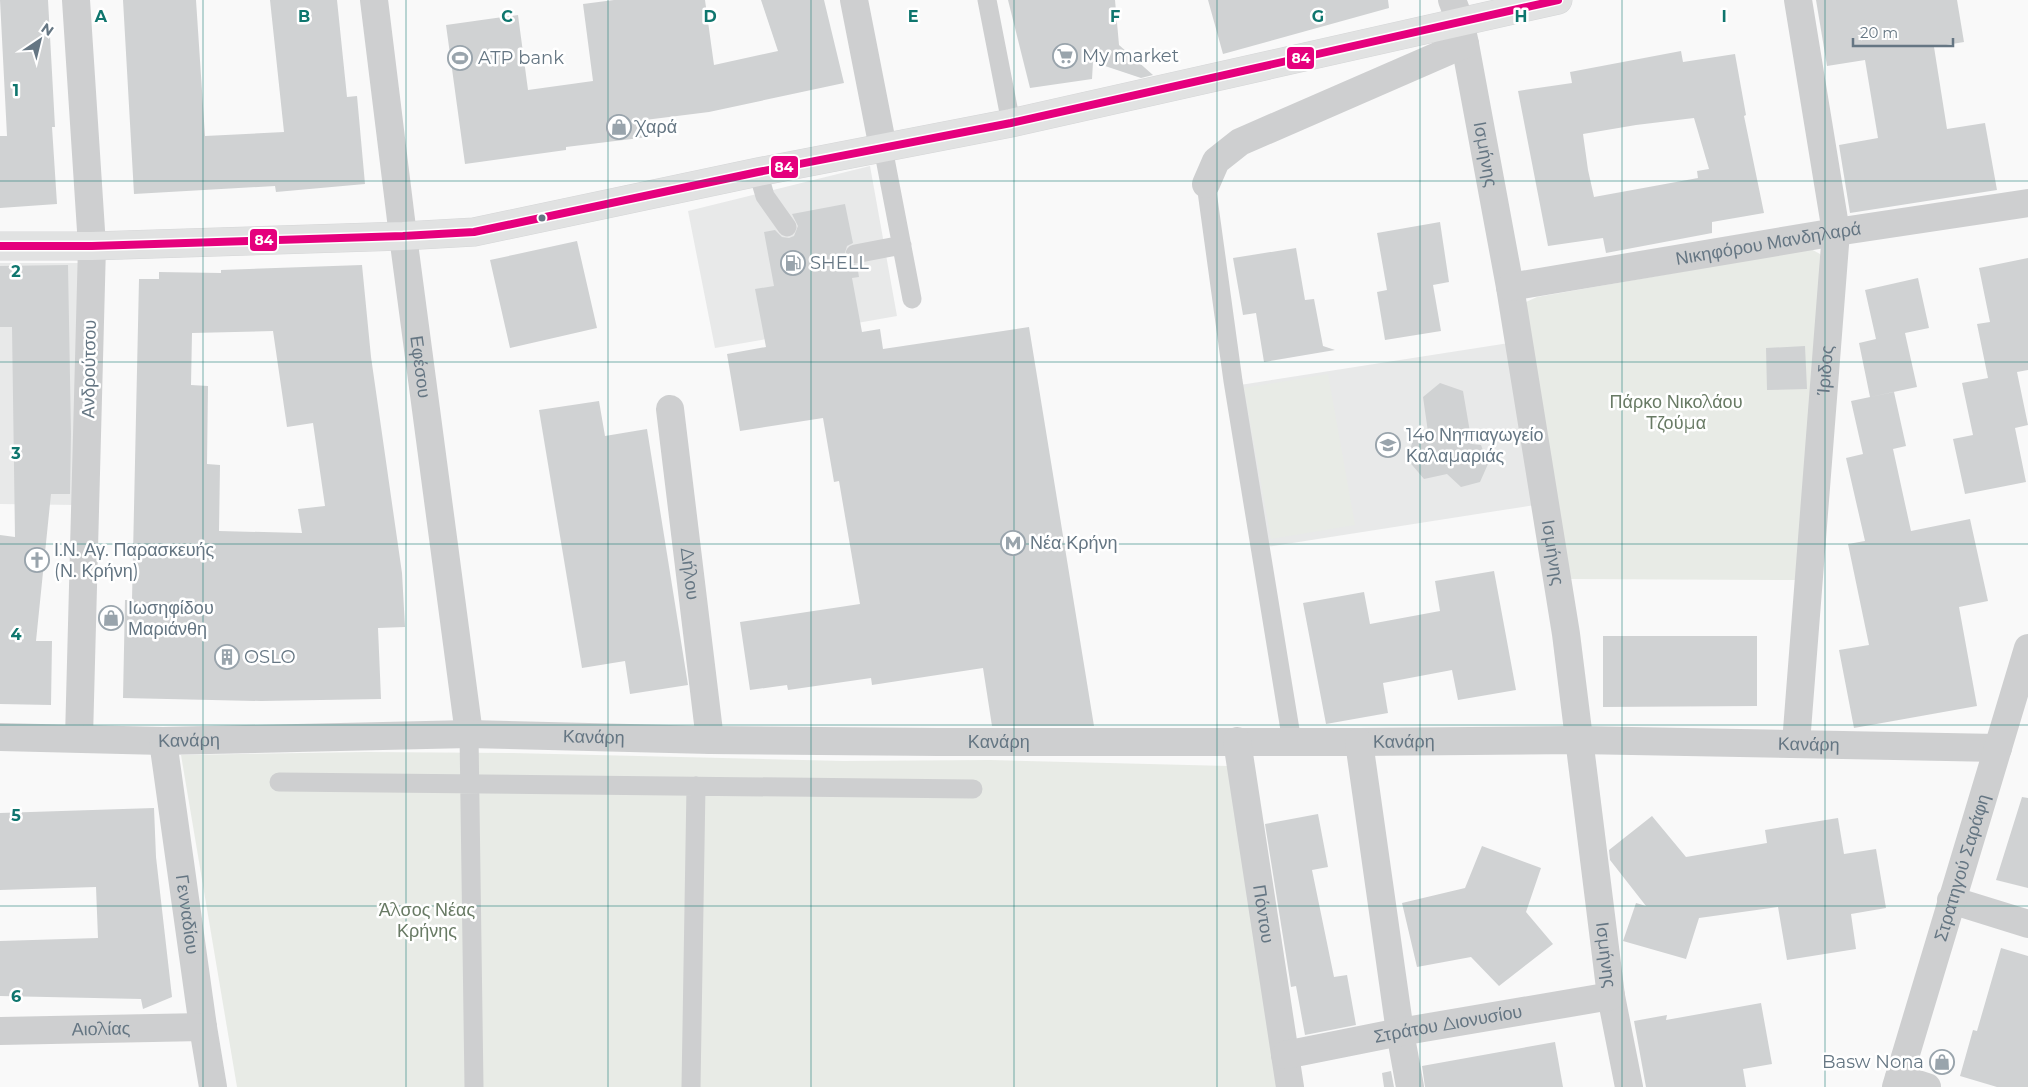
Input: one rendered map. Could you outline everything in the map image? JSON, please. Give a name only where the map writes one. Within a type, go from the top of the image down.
[{"type":"main road","points":[[0,246],[92,246],[474,232],[758,172],[1011,123],[1558,0]]},
{"type":"street","name":"Ανδρούτσου","points":[[76,0],[92,246],[80,738]]},
{"type":"street","name":"Εφέσου","points":[[374,0],[403,236],[469,734]]},
{"type":"street","points":[[854,0],[883,148]]},
{"type":"street","name":"Ίριδος","points":[[1796,743],[1836,232],[1798,0]]},
{"type":"street","points":[[1206,184],[1216,161],[1240,142],[1459,22]]},
{"type":"street","name":"Ισμήνης","points":[[1459,22],[1510,287],[1566,634],[1612,996],[1628,1087]]},
{"type":"street","name":"Νικηφόρου Μανδηλαρά","points":[[1510,287],[1836,232],[2028,203]]},
{"type":"street","name":"Δήλου","points":[[670,409],[710,740]]},
{"type":"street","name":"Στρατηγού Σαράφη","points":[[1898,1083],[1951,900],[1998,748],[2022,689],[2028,648]]},
{"type":"street","name":"Κανάρη","points":[[0,737],[163,742],[469,734],[710,740],[1359,742],[1578,740],[1998,748]]},
{"type":"street","name":"Πόντου","points":[[1237,741],[1290,1087]]},
{"type":"street","name":"Γενναδίου","points":[[163,742],[213,1087]]},
{"type":"street","points":[[1359,742],[1400,1032],[1410,1087]]},
{"type":"street","points":[[1951,900],[2028,924]]},
{"type":"street","name":"Στράτου Διονυσίου","points":[[1286,1055],[1400,1032],[1612,996]]},
{"type":"street","name":"Αιολίας","points":[[0,1031],[203,1027]]},
{"type":"street","points":[[1898,1083],[1927,1087]]},
{"type":"lane","points":[[987,0],[1011,123]]},
{"type":"lane","points":[[883,148],[912,299]]},
{"type":"lane","points":[[758,172],[765,196],[787,228]]},
{"type":"lane","points":[[1206,184],[1233,381],[1292,742]]},
{"type":"lane","points":[[855,254],[902,244]]},
{"type":"lane","points":[[469,734],[474,1087]]},
{"type":"lane","points":[[279,782],[973,789]]},
{"type":"lane","points":[[691,1087],[696,786]]},
{"type":"shaded area","name":"SHELL","points":[[870,166],[897,316],[715,348],[688,211]]},
{"type":"shaded area","points":[[0,263],[80,263],[76,505],[0,504]]},
{"type":"shaded area","name":"14ο Νηπιαγωγείο Καλαμαριάς","points":[[1509,343],[1535,505],[1266,547],[1240,385]]},
{"type":"green space","name":"Πάρκο Νικολάου Τζούμα","points":[[1811,249],[1820,254],[1825,263],[1799,580],[1565,579],[1521,310],[1526,302],[1537,297]]},
{"type":"green space","points":[[1328,374],[1355,525],[1271,539],[1244,388]]},
{"type":"green space","name":"Άλσος Νέας Κρήνης","points":[[366,752],[513,753],[843,761],[990,760],[1228,766],[1282,1087],[237,1087],[181,755]]},
{"type":"building","points":[[0,0],[48,0],[55,127],[52,127],[57,204],[0,208],[0,136],[7,136]]},
{"type":"building","points":[[123,0],[196,0],[205,136],[284,132],[270,0],[337,0],[347,97],[357,96],[365,184],[276,192],[275,186],[134,194]]},
{"type":"building","points":[[614,0],[705,0],[714,65],[778,51],[761,0],[824,0],[844,83],[709,112],[645,120],[648,137],[566,147],[566,150],[465,164],[446,25],[518,15],[528,90],[593,81],[583,4]]},
{"type":"building","points":[[1008,0],[1115,0],[1119,45],[1153,75],[1141,78],[1093,62],[1092,79],[1030,88]]},
{"type":"building","points":[[1208,0],[1388,0],[1389,8],[1223,54]]},
{"type":"building","points":[[1816,0],[1957,0],[1964,42],[1934,47],[1947,129],[1985,123],[1997,190],[1850,213],[1839,145],[1878,138],[1865,60],[1827,66]]},
{"type":"building","points":[[1681,51],[1683,62],[1735,54],[1746,115],[1744,116],[1764,213],[1712,222],[1712,233],[1606,253],[1603,238],[1548,246],[1518,91],[1572,83],[1570,72]],"holes":[[[1694,118],[1709,169],[1697,171],[1698,178],[1594,197],[1583,134]]]},
{"type":"building","points":[[845,204],[853,243],[847,246],[844,256],[847,262],[857,265],[859,277],[852,278],[862,332],[880,329],[883,349],[1029,327],[1094,726],[992,726],[983,668],[872,685],[871,678],[788,690],[787,685],[750,690],[740,622],[860,604],[839,481],[834,482],[823,418],[740,431],[727,354],[766,347],[755,289],[774,286],[764,232],[775,230],[782,237],[789,238],[794,236],[798,226],[792,214]]},
{"type":"building","points":[[1440,222],[1449,282],[1433,285],[1441,331],[1385,340],[1377,292],[1387,290],[1377,233]]},
{"type":"building","points":[[577,241],[597,328],[510,348],[490,260]]},
{"type":"building","points":[[1296,248],[1305,300],[1314,299],[1323,346],[1335,350],[1264,362],[1256,313],[1243,315],[1233,258]]},
{"type":"building","points":[[2028,258],[2028,370],[2017,372],[2028,425],[2015,428],[2026,482],[1965,494],[1953,439],[1973,435],[1962,383],[1988,378],[1977,324],[1990,322],[1979,268]]},
{"type":"building","points":[[68,265],[71,434],[70,494],[51,494],[36,641],[52,641],[51,705],[0,704],[0,535],[15,537],[12,327],[0,327],[0,266]]},
{"type":"building","points":[[362,265],[371,357],[402,573],[405,627],[378,628],[381,699],[261,701],[123,698],[125,600],[132,600],[139,279],[159,279],[159,272],[221,273],[221,270]],"holes":[[[273,331],[287,427],[313,423],[325,506],[298,509],[302,533],[219,531],[220,465],[207,464],[208,386],[191,385],[192,333]]]},
{"type":"building","points":[[1918,278],[1929,328],[1905,333],[1917,387],[1870,397],[1859,343],[1876,339],[1865,290]]},
{"type":"building","points":[[1805,346],[1807,389],[1767,390],[1766,348]]},
{"type":"building","points":[[1440,383],[1463,391],[1472,444],[1481,445],[1488,464],[1480,482],[1461,487],[1447,474],[1424,479],[1407,459],[1415,434],[1428,432],[1423,397]]},
{"type":"building","points":[[1894,392],[1906,446],[1893,449],[1911,531],[1970,519],[1988,601],[1959,607],[1977,706],[1854,728],[1839,650],[1869,645],[1848,544],[1865,541],[1846,458],[1863,454],[1851,401]]},
{"type":"building","points":[[599,401],[605,436],[647,429],[688,685],[630,694],[625,661],[582,668],[539,410]]},
{"type":"building","points":[[1494,571],[1516,690],[1458,700],[1452,670],[1383,683],[1388,713],[1326,724],[1303,603],[1364,592],[1370,624],[1440,611],[1435,581]]},
{"type":"building","points":[[1603,636],[1757,636],[1757,706],[1603,707]]},
{"type":"building","points":[[2022,797],[2028,798],[2028,888],[1996,880]]},
{"type":"building","points":[[154,808],[156,857],[172,997],[143,1009],[141,999],[0,996],[0,941],[98,938],[96,887],[0,890],[0,813]]},
{"type":"building","points":[[1318,814],[1328,867],[1312,870],[1334,977],[1347,975],[1356,1025],[1305,1035],[1296,986],[1291,987],[1265,824]]},
{"type":"building","points":[[1652,816],[1686,857],[1767,843],[1765,830],[1838,818],[1844,854],[1876,849],[1886,908],[1851,914],[1856,949],[1787,960],[1778,907],[1699,918],[1686,959],[1623,941],[1636,903],[1646,906],[1610,860],[1609,850]]},
{"type":"building","points":[[1482,846],[1541,868],[1526,912],[1553,944],[1499,986],[1471,957],[1417,967],[1402,903],[1465,888]]},
{"type":"building","points":[[2001,948],[2028,956],[2028,1087],[1997,1087],[1960,1076],[1973,1030],[1977,1031]]},
{"type":"building","points":[[1761,1003],[1772,1064],[1743,1069],[1746,1087],[1646,1087],[1634,1021],[1667,1015],[1666,1020]]},
{"type":"building","points":[[1555,1042],[1563,1087],[1425,1087],[1422,1066]]},
{"type":"building","points":[[1391,1071],[1394,1087],[1384,1087],[1382,1073]]},
{"type":"transit line","name":"84","points":[[0,246],[92,246],[474,232],[758,172],[1011,123],[1558,0]]},
{"type":"place","name":"My market","points":[[1065,56]]},
{"type":"place","name":"ATP bank","points":[[460,58]]},
{"type":"place","name":"Χαρά","points":[[619,127]]},
{"type":"place","name":"SHELL","points":[[793,263]]},
{"type":"place","name":"14ο Νηπιαγωγείο Καλαμαριάς","points":[[1388,445]]},
{"type":"place","name":"Νέα Κρήνη","points":[[1013,543]]},
{"type":"place","name":"Ι.Ν. Αγ. Παρασκευής (Ν. Κρήνη)","points":[[37,560]]},
{"type":"place","name":"Ιωσηφίδου Μαριάνθη","points":[[111,618]]},
{"type":"place","name":"OSLO","points":[[227,657]]},
{"type":"place","name":"Basw Nona","points":[[1942,1062]]}]
